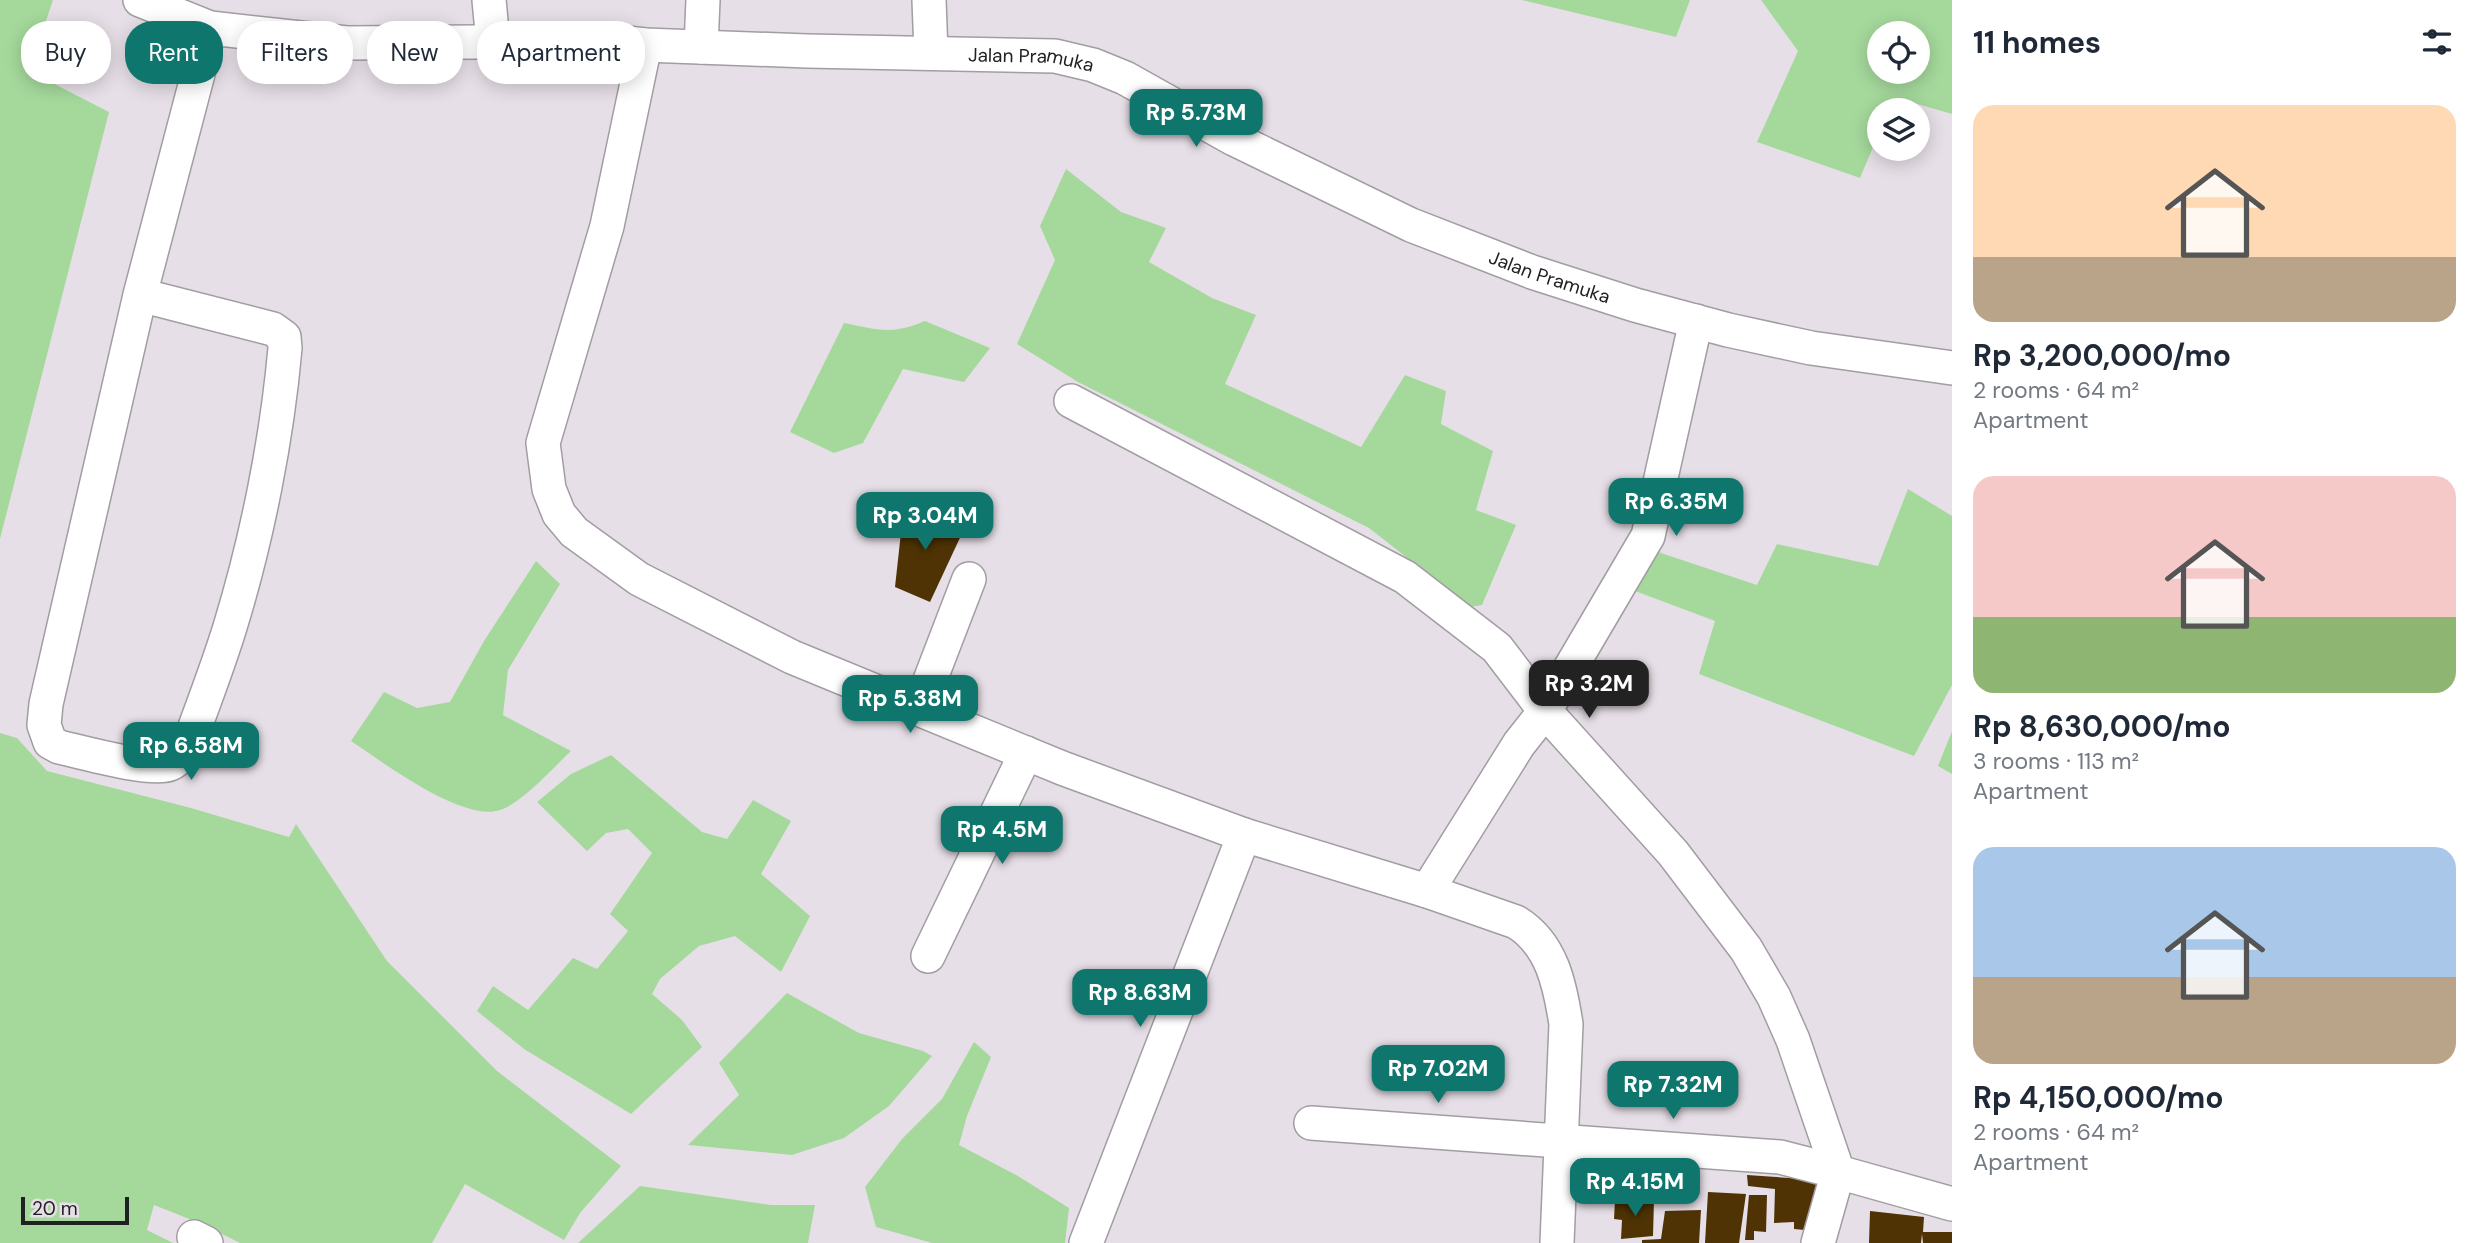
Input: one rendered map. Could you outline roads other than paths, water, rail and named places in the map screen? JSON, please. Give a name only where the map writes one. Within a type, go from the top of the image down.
[{"type":"street","name":"Jalan Pramuka","points":[[140,0],[192,21]]},
{"type":"street","points":[[489,0],[491,21]]},
{"type":"street","points":[[701,47],[704,0]]},
{"type":"street","points":[[929,0],[931,52]]},
{"type":"street","name":"Jalan Pramuka","points":[[223,29],[347,43],[477,42]]},
{"type":"street","name":"Jalan Pramuka","points":[[645,45],[1055,56],[1093,65],[1125,78],[1234,139],[1411,225],[1532,272],[1635,305],[1811,348],[1952,368]]},
{"type":"street","points":[[140,295],[273,329],[284,337],[285,348],[270,458],[230,625],[189,743],[180,756],[170,764],[162,766],[144,765],[59,747],[50,742],[44,725],[46,704],[140,295],[195,84]]},
{"type":"street","points":[[637,84],[607,226],[543,443],[549,489],[559,514],[574,532],[639,579],[792,657],[1026,753],[1244,835],[1427,891],[1516,922],[1538,940],[1550,960],[1562,992],[1566,1024],[1557,1243]]},
{"type":"street","points":[[1427,891],[1520,744],[1543,714],[1648,536],[1696,321]]},
{"type":"street","points":[[1071,401],[1405,577],[1497,648],[1543,714],[1673,853],[1746,949],[1774,997],[1793,1041],[1828,1168],[1818,1243]]},
{"type":"street","points":[[919,709],[969,579]]},
{"type":"street","points":[[928,956],[1026,753]]},
{"type":"street","points":[[1086,1243],[1244,835]]},
{"type":"street","points":[[1311,1123],[1780,1157],[1952,1204]]}]
